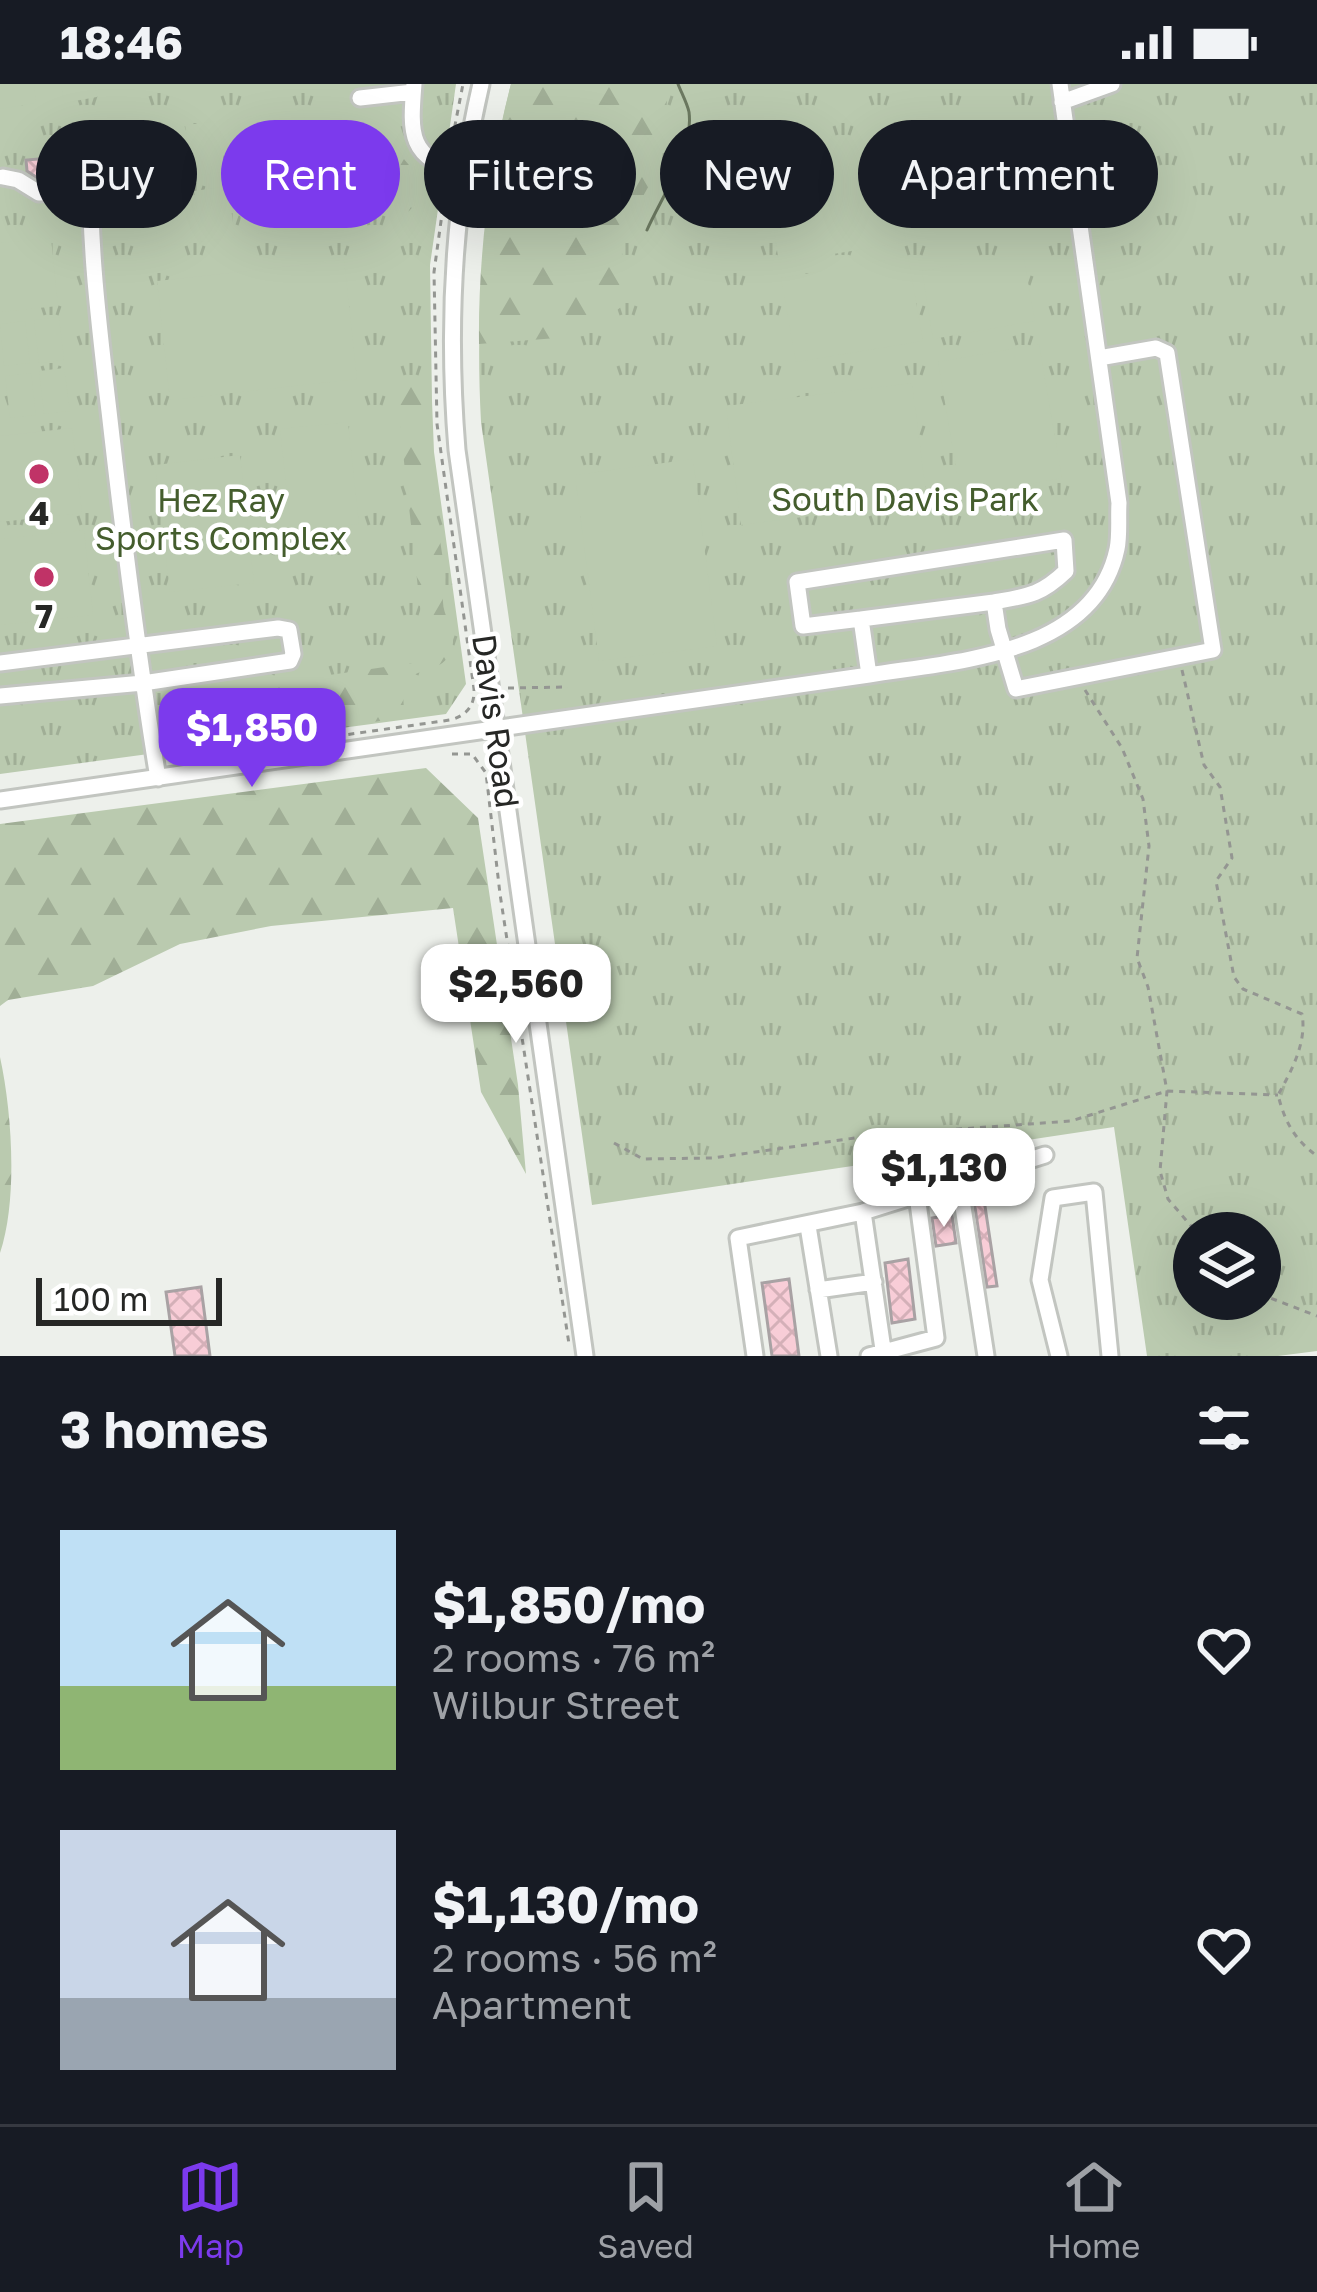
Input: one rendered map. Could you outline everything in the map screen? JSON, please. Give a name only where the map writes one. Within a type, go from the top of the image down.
[{"type":"street","name":"Davis Road","points":[[474,120],[481,84]]},
{"type":"street","points":[[0,800],[869,674],[1004,652],[1047,635],[1100,587],[1117,550],[1119,502],[1060,84]]},
{"type":"street","points":[[1062,102],[1091,87],[1112,84]]},
{"type":"street","points":[[360,98],[414,88],[410,129],[424,153]]},
{"type":"street","points":[[3,177],[36,192]]},
{"type":"street","points":[[91,228],[136,645],[158,778]]},
{"type":"street","name":"Davis Road","points":[[458,228],[452,397],[457,450],[585,1356]]},
{"type":"street","points":[[994,602],[1016,689],[1213,650],[1168,353],[1156,348],[1099,358]]},
{"type":"street","points":[[1064,540],[1066,571],[1041,593],[861,619],[803,626],[797,582],[1064,540]]},
{"type":"street","points":[[861,619],[869,674]]},
{"type":"street","points":[[0,663],[278,628],[289,629],[292,638],[290,661],[142,683],[0,696]]},
{"type":"street","points":[[755,1356],[738,1238],[863,1212],[1045,1155]]},
{"type":"street","points":[[959,1181],[986,1356]]},
{"type":"street","points":[[1059,1356],[1040,1280],[1053,1198],[1094,1192],[1110,1356]]},
{"type":"street","points":[[863,1212],[879,1355],[936,1338],[917,1195]]},
{"type":"street","points":[[808,1226],[829,1356]]},
{"type":"street","points":[[818,1290],[874,1282]]},
{"type":"path","points":[[456,120],[463,84]]},
{"type":"path","points":[[182,758],[466,714],[475,693],[437,424],[433,299],[438,228]]},
{"type":"path","points":[[1180,656],[1204,765],[1220,787],[1232,858],[1216,881],[1234,977],[1243,989],[1302,1014],[1298,1054],[1278,1095],[1283,1117],[1299,1143],[1317,1156]]},
{"type":"path","points":[[1078,677],[1122,748],[1143,799],[1149,846],[1137,958],[1148,987],[1167,1091],[1160,1171],[1168,1199],[1179,1212]]},
{"type":"path","points":[[506,688],[568,687]]},
{"type":"path","points":[[452,754],[472,754],[487,776],[494,853],[569,1346]]},
{"type":"path","points":[[614,1143],[643,1159],[713,1158],[877,1135],[1071,1121],[1167,1091],[1278,1095]]},
{"type":"path","points":[[1281,1302],[1317,1316]]},
{"type":"green space","name":"Hez Ray Sports Complex","points":[[0,84],[456,84],[451,120],[424,120],[424,228],[435,228],[430,265],[434,452],[466,684],[446,714],[0,774]]},
{"type":"green space","points":[[0,84],[34,84],[36,103],[0,109]]},
{"type":"green space","points":[[61,84],[95,84],[97,97],[64,103]]},
{"type":"green space","name":"South Davis Park","points":[[511,84],[1317,84],[1317,1351],[1278,1356],[1147,1356],[1114,1127],[592,1205],[481,422],[486,228],[636,228],[636,120],[502,120]]},
{"type":"green space","points":[[511,84],[663,84],[667,100],[665,120],[660,120],[660,166],[636,210],[636,120],[503,120]]},
{"type":"green space","points":[[303,109],[305,120],[270,120],[269,114]]},
{"type":"green space","points":[[219,121],[221,172],[197,175],[197,124]]},
{"type":"green space","points":[[400,154],[424,183],[424,194],[400,215]]},
{"type":"green space","points":[[858,163],[858,228],[904,228],[906,242],[779,263],[774,228],[834,228],[834,167]]},
{"type":"green space","points":[[221,187],[221,228],[234,228],[235,237],[201,242],[197,191]]},
{"type":"green space","points":[[155,228],[190,228],[192,242],[158,247]]},
{"type":"green space","points":[[242,228],[277,228],[277,231],[243,236]]},
{"type":"green space","points":[[485,228],[630,228],[622,252],[621,307],[583,336],[479,344]]},
{"type":"green space","points":[[51,238],[58,306],[0,312],[0,243]]},
{"type":"green space","points":[[1023,254],[1035,321],[933,339],[922,271]]},
{"type":"green space","points":[[908,256],[923,341],[796,362],[781,278]]},
{"type":"green space","points":[[344,260],[357,379],[170,400],[157,281]]},
{"type":"green space","points":[[59,317],[64,360],[39,363],[34,320]]},
{"type":"green space","points":[[25,321],[30,363],[4,366],[0,324]]},
{"type":"green space","points":[[1039,344],[1062,478],[961,496],[938,362]]},
{"type":"green space","points":[[64,368],[70,411],[44,414],[39,371]]},
{"type":"green space","points":[[31,373],[36,415],[10,418],[5,376]]},
{"type":"green space","points":[[415,382],[425,387],[429,464],[445,574],[444,608],[453,636],[449,655],[440,665],[409,678],[403,693],[404,711],[393,719],[203,748],[184,748],[163,738],[163,714],[181,708],[185,696],[426,661],[397,398]]},
{"type":"green space","points":[[912,383],[927,501],[741,525],[726,406]]},
{"type":"green space","points":[[348,422],[359,524],[291,531],[280,429]]},
{"type":"green space","name":"4","points":[[72,428],[82,513],[0,522],[0,436]]},
{"type":"green space","points":[[240,455],[254,583],[170,592],[155,465]]},
{"type":"green space","points":[[693,459],[717,646],[599,661],[575,475]]},
{"type":"green space","name":"7","points":[[84,530],[93,615],[0,625],[0,539]]},
{"type":"green space","points":[[426,768],[478,818],[518,1085],[526,1174],[481,1092],[453,908],[271,926],[180,944],[93,986],[8,1000],[0,1006],[0,824]]},
{"type":"green space","points":[[0,1057],[11,1155],[9,1207],[0,1253]]},
{"type":"building","points":[[36,159],[36,177],[27,171],[26,160]]},
{"type":"building","points":[[983,1193],[997,1286],[987,1287],[973,1194]]},
{"type":"building","points":[[952,1215],[956,1243],[936,1246],[932,1218]]},
{"type":"building","points":[[908,1259],[915,1319],[892,1323],[885,1263]]},
{"type":"building","points":[[789,1279],[799,1356],[772,1356],[762,1283]]},
{"type":"building","points":[[201,1287],[210,1356],[175,1356],[166,1292]]},
{"type":"waterway","points":[[647,230],[687,142],[689,112],[678,84]]},
{"type":"place","name":"4","points":[[39,474]]},
{"type":"place","name":"7","points":[[44,577]]}]
